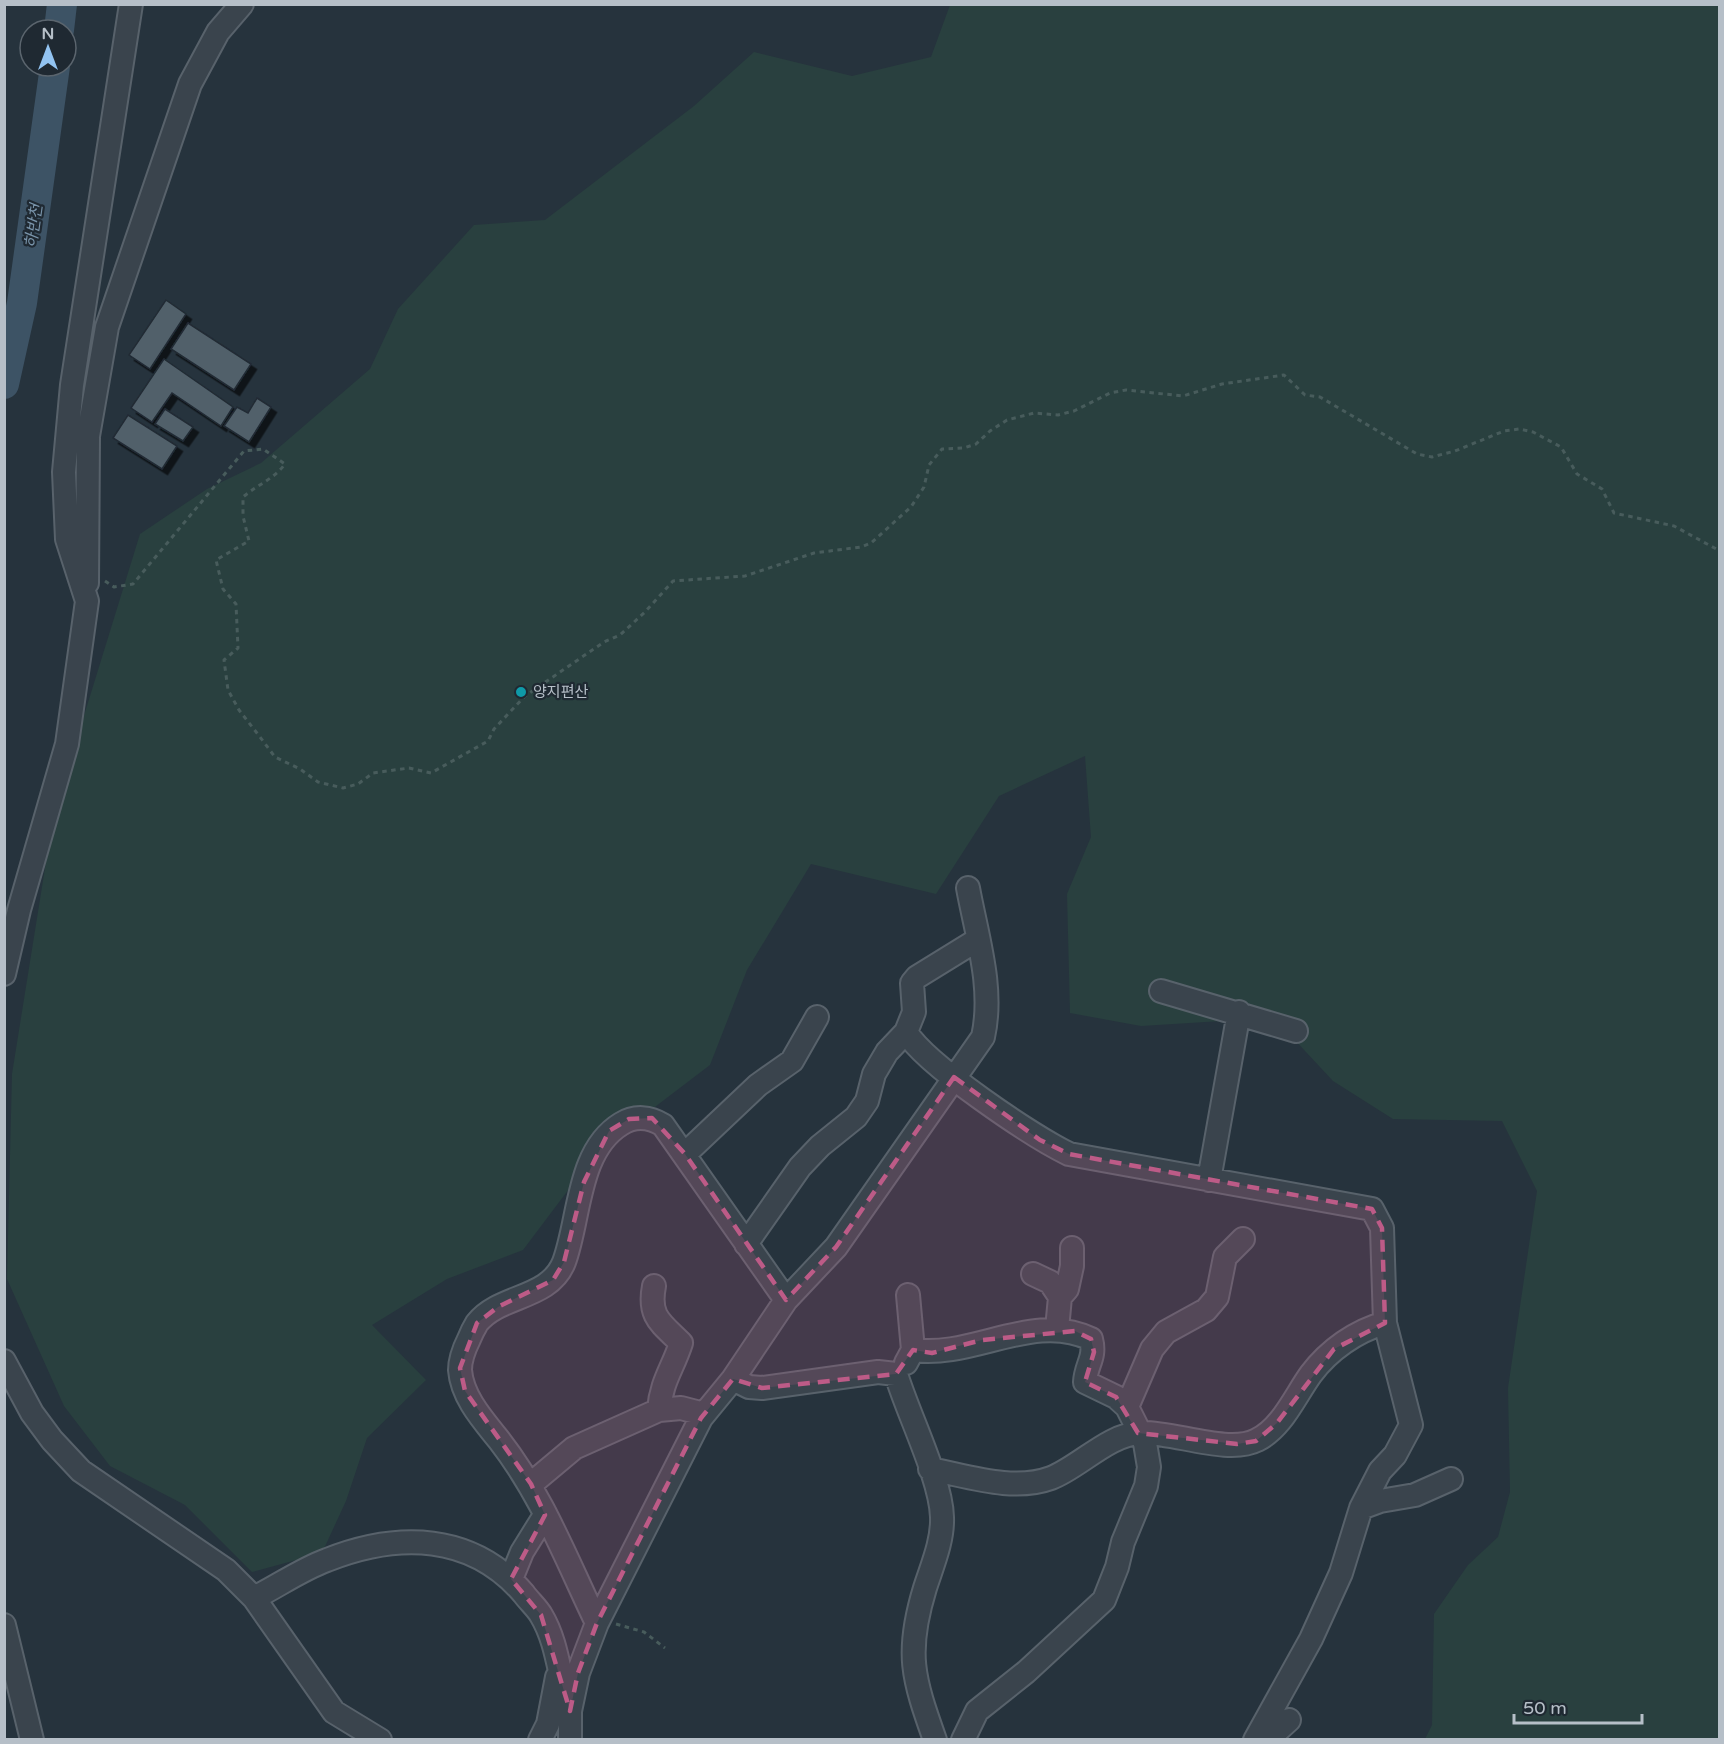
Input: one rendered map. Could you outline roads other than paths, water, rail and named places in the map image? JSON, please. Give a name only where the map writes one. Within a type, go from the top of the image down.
[{"type":"street","points":[[87,601],[67,539],[64,472],[72,385],[131,4]]},
{"type":"street","points":[[4,974],[19,910],[67,744],[87,601],[88,436],[107,327],[190,84],[218,32],[242,4]]},
{"type":"street","points":[[570,1740],[570,1710],[578,1673],[597,1623],[704,1414],[733,1379],[786,1300],[836,1247],[935,1109],[954,1077],[983,1037],[988,1014],[987,991],[968,888]]},
{"type":"street","points":[[746,1244],[800,1167],[820,1146],[856,1117],[867,1101],[874,1074],[887,1052],[906,1032],[914,1012],[912,983],[916,977],[977,940]]},
{"type":"street","points":[[1161,991],[1239,1012],[1296,1031]]},
{"type":"street","points":[[1209,1180],[1239,1012]]},
{"type":"street","points":[[686,1154],[758,1085],[792,1061],[817,1017]]},
{"type":"street","points":[[906,1032],[911,1041],[954,1077],[1040,1140],[1069,1154],[1333,1200],[1372,1209],[1382,1228],[1385,1323],[1411,1425],[1395,1455],[1380,1472],[1361,1508],[1341,1573],[1311,1639],[1255,1740]]},
{"type":"street","points":[[597,1623],[531,1484],[479,1416],[465,1391],[460,1368],[465,1346],[477,1323],[498,1306],[533,1292],[553,1280],[564,1262],[584,1182],[595,1153],[609,1131],[629,1119],[652,1118],[663,1125],[686,1154],[786,1300]]},
{"type":"street","points":[[1127,1407],[1152,1349],[1166,1332],[1206,1310],[1217,1297],[1225,1257],[1243,1239]]},
{"type":"street","points":[[1057,1329],[1060,1297],[1067,1289],[1072,1266],[1072,1248]]},
{"type":"street","points":[[1034,1274],[1050,1282],[1060,1297]]},
{"type":"street","points":[[654,1286],[651,1299],[660,1325],[681,1343],[675,1362],[662,1383],[659,1410]]},
{"type":"street","points":[[896,1374],[908,1361],[913,1350],[908,1295]]},
{"type":"street","points":[[930,1469],[1000,1482],[1032,1484],[1054,1477],[1076,1462],[1138,1432],[1220,1443],[1237,1444],[1256,1441],[1277,1424],[1311,1374],[1334,1349],[1372,1327],[1385,1323]]},
{"type":"street","points":[[913,1350],[932,1353],[949,1351],[982,1340],[1057,1329],[1075,1331],[1091,1339],[1094,1352],[1085,1372],[1085,1382],[1116,1397],[1127,1407],[1145,1443],[1149,1467],[1146,1486],[1123,1542],[1117,1567],[1104,1600],[1026,1672],[977,1711],[963,1740]]},
{"type":"street","points":[[4,1361],[32,1413],[52,1440],[81,1471],[226,1570],[254,1598],[333,1712],[380,1740]]},
{"type":"street","points":[[733,1379],[749,1387],[762,1388],[878,1372],[896,1374]]},
{"type":"street","points":[[896,1374],[930,1469],[942,1514],[942,1531],[917,1613],[912,1640],[919,1694],[935,1740]]},
{"type":"street","points":[[531,1484],[574,1448],[659,1410],[681,1408],[704,1414]]},
{"type":"street","points":[[1361,1508],[1380,1501],[1414,1495],[1451,1479]]},
{"type":"street","points":[[510,1579],[522,1552],[545,1515]]},
{"type":"street","points":[[254,1598],[324,1561],[356,1549],[402,1542],[447,1545],[485,1559],[510,1579],[541,1615],[559,1661],[562,1686],[570,1710]]},
{"type":"street","points":[[4,1625],[32,1740]]},
{"type":"street","points":[[540,1740],[548,1724],[554,1701],[559,1661]]},
{"type":"street","points":[[1267,1740],[1289,1720]]},
{"type":"waterway","name":"하반천","points":[[60,18],[62,4]]},
{"type":"waterway","name":"하반천","points":[[4,384],[22,303],[53,78]]},
{"type":"place","name":"양지편산","points":[[521,692]]}]
